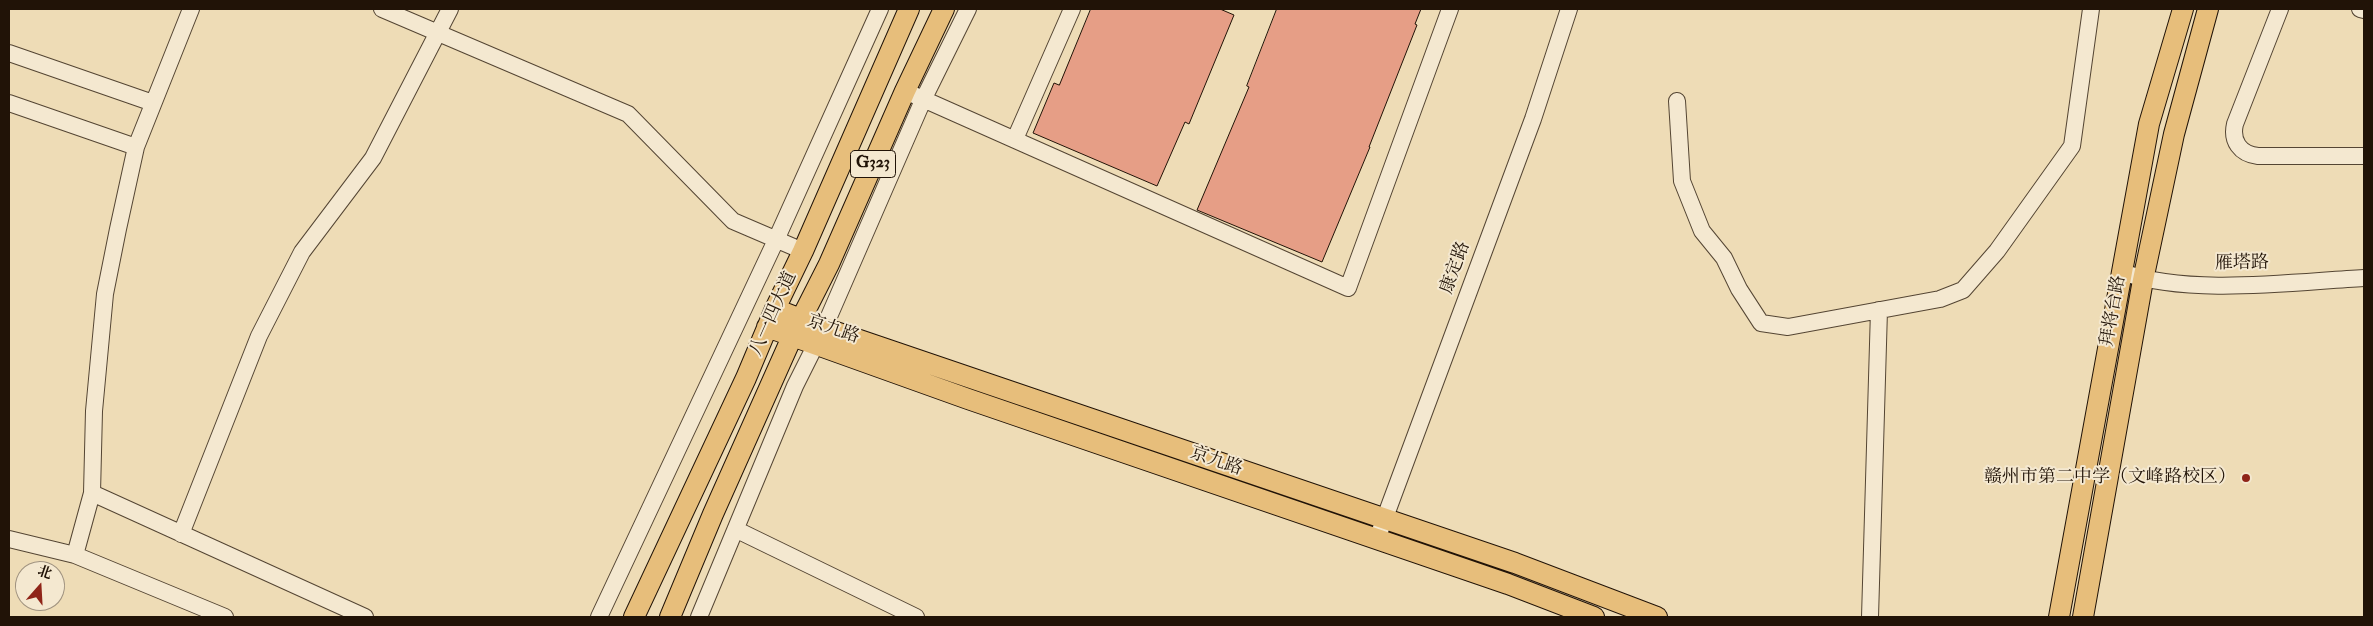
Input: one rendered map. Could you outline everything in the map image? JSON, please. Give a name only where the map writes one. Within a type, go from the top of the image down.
[{"type":"main road","name":"八一四大道","points":[[634,617],[803,252],[909,9]]},
{"type":"main road","name":"八一四大道","points":[[670,617],[713,514],[796,328],[829,264],[905,91],[944,9]]},
{"type":"main road","name":"拜将台路","points":[[2059,617],[2149,124],[2183,9]]},
{"type":"main road","name":"拜将台路","points":[[2083,617],[2143,280],[2174,134],[2208,9]]},
{"type":"main road","name":"京九路","points":[[771,318],[1377,539],[1508,584],[1594,617]]},
{"type":"main road","name":"京九路","points":[[820,337],[1515,563],[1657,617]]},
{"type":"street","points":[[75,555],[92,493],[94,411],[105,294],[136,147],[191,9]]},
{"type":"street","points":[[382,9],[628,114],[733,221],[803,252]]},
{"type":"street","points":[[181,534],[259,336],[302,252],[373,158],[450,9]]},
{"type":"street","points":[[599,617],[776,240],[880,9]]},
{"type":"street","points":[[699,617],[737,530],[795,386],[820,337],[924,98],[968,9]]},
{"type":"street","points":[[1015,138],[1072,9]]},
{"type":"street","points":[[905,91],[1015,138],[1348,288],[1450,9]]},
{"type":"street","name":"康定路","points":[[1377,539],[1533,119],[1569,9]]},
{"type":"street","points":[[1676,102],[1682,181],[1702,231],[1724,258],[1739,289],[1761,323],[1788,327],[1940,299],[1963,290],[1997,251],[2072,146],[2091,9]]},
{"type":"street","points":[[2280,9],[2235,124],[2234,138],[2236,145],[2246,153],[2258,156],[2364,156]]},
{"type":"street","points":[[2360,9],[2364,10]]},
{"type":"street","points":[[9,53],[153,103]]},
{"type":"street","points":[[9,103],[136,147]]},
{"type":"street","name":"雁塔路","points":[[2122,272],[2143,280],[2195,284],[2251,285],[2364,278]]},
{"type":"street","points":[[1870,617],[1879,310]]},
{"type":"street","points":[[92,493],[365,617]]},
{"type":"street","points":[[737,530],[916,617]]},
{"type":"street","points":[[9,539],[75,555],[225,617]]},
{"type":"building","points":[[1091,9],[1220,9],[1234,15],[1189,124],[1185,122],[1157,186],[1033,133],[1054,83],[1059,85]]},
{"type":"building","points":[[1277,9],[1421,9],[1415,24],[1417,25],[1370,147],[1322,262],[1197,210],[1249,87],[1247,86]]},
{"type":"place","name":"赣州市第二中学（文峰路校区）","points":[[2246,478]]}]
